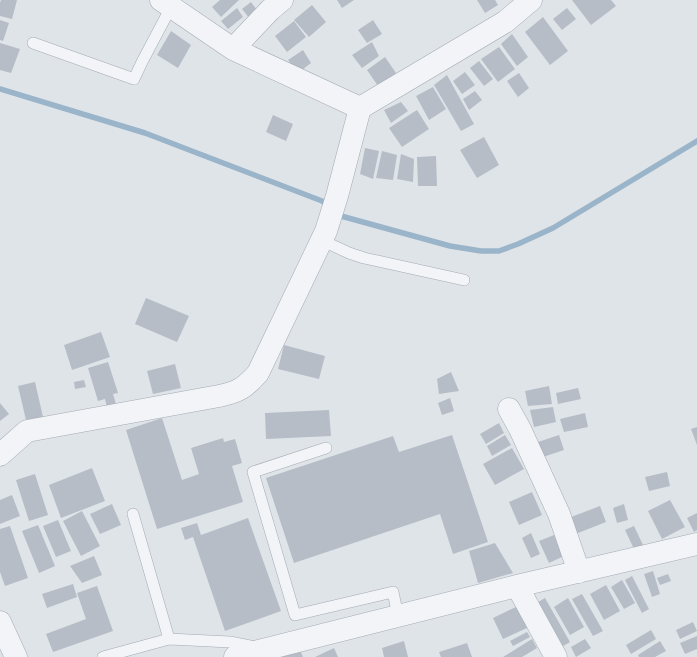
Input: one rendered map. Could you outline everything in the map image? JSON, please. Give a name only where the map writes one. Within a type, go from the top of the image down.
[{"type":"street","points":[[233,49],[270,10],[282,0]]},
{"type":"street","points":[[0,455],[27,431],[219,396],[232,393],[250,383],[258,373],[324,236],[337,196],[360,108],[505,22],[531,0]]},
{"type":"street","points":[[166,4],[233,49],[360,108]]},
{"type":"street","points":[[509,409],[520,429],[559,514],[579,572]]},
{"type":"street","points":[[235,657],[517,586],[697,544]]},
{"type":"street","points":[[517,586],[556,657]]},
{"type":"street","points":[[0,622],[16,657]]},
{"type":"lane","points":[[33,43],[134,79],[166,4]]},
{"type":"lane","points":[[324,236],[349,253],[364,258],[464,280]]},
{"type":"lane","points":[[326,448],[254,472],[295,615],[392,592],[398,616]]},
{"type":"lane","points":[[132,514],[169,639]]},
{"type":"lane","points":[[103,657],[169,639],[230,642],[267,649]]},
{"type":"building","points":[[1,0],[17,0],[12,19],[0,16]]},
{"type":"building","points":[[220,0],[239,0],[221,17],[212,7]]},
{"type":"building","points":[[337,0],[354,0],[342,8]]},
{"type":"building","points":[[477,0],[495,0],[498,5],[485,13]]},
{"type":"building","points":[[572,0],[611,0],[616,6],[591,25]]},
{"type":"building","points":[[251,2],[263,18],[254,24],[242,9]]},
{"type":"building","points":[[312,5],[326,22],[309,37],[294,20]]},
{"type":"building","points":[[237,8],[243,17],[228,29],[221,21]]},
{"type":"building","points":[[567,8],[576,19],[562,30],[553,19]]},
{"type":"building","points":[[543,17],[568,51],[550,65],[525,32]]},
{"type":"building","points":[[0,20],[9,23],[3,41],[0,40]]},
{"type":"building","points":[[373,20],[382,34],[367,43],[358,30]]},
{"type":"building","points":[[294,21],[306,37],[287,52],[275,36]]},
{"type":"building","points":[[171,31],[191,45],[178,68],[157,55]]},
{"type":"building","points":[[512,34],[528,57],[517,66],[501,44]]},
{"type":"building","points":[[372,42],[379,56],[362,68],[352,55]]},
{"type":"building","points":[[0,43],[20,49],[11,73],[0,70]]},
{"type":"building","points":[[499,47],[515,69],[498,82],[481,59]]},
{"type":"building","points":[[303,50],[311,63],[298,73],[288,60]]},
{"type":"building","points":[[385,57],[396,73],[378,86],[367,70]]},
{"type":"building","points":[[479,61],[493,79],[484,86],[470,68]]},
{"type":"building","points":[[465,72],[475,85],[462,94],[453,81]]},
{"type":"building","points":[[519,73],[529,88],[518,97],[507,81]]},
{"type":"building","points":[[447,75],[474,124],[461,131],[434,85]]},
{"type":"building","points":[[433,87],[446,109],[429,120],[416,96]]},
{"type":"building","points":[[475,91],[482,100],[469,110],[463,99]]},
{"type":"building","points":[[401,102],[408,111],[391,123],[384,110]]},
{"type":"building","points":[[417,110],[429,129],[402,147],[389,128]]},
{"type":"building","points":[[273,115],[293,124],[286,141],[266,132]]},
{"type":"building","points":[[484,137],[499,165],[477,178],[460,150]]},
{"type":"building","points":[[365,148],[379,151],[373,179],[360,174]]},
{"type":"building","points":[[382,151],[397,155],[393,180],[376,178]]},
{"type":"building","points":[[401,154],[414,159],[413,182],[397,179]]},
{"type":"building","points":[[436,156],[437,186],[418,186],[417,157]]},
{"type":"building","points":[[146,298],[189,316],[177,342],[135,324]]},
{"type":"building","points":[[101,332],[110,357],[72,370],[64,345]]},
{"type":"building","points":[[284,345],[325,356],[319,379],[278,369]]},
{"type":"building","points":[[108,362],[118,393],[113,394],[116,404],[107,407],[105,399],[98,401],[88,368]]},
{"type":"building","points":[[175,364],[181,388],[153,394],[147,371]]},
{"type":"building","points":[[451,372],[459,391],[439,394],[437,379]]},
{"type":"building","points":[[84,380],[86,387],[75,389],[74,382]]},
{"type":"building","points":[[35,382],[43,417],[26,420],[18,386]]},
{"type":"building","points":[[549,386],[552,404],[528,406],[525,391]]},
{"type":"building","points":[[578,388],[581,399],[558,404],[556,393]]},
{"type":"building","points":[[450,398],[454,411],[442,415],[438,403]]},
{"type":"building","points":[[0,403],[9,414],[0,421]]},
{"type":"building","points":[[553,407],[556,422],[534,427],[530,410]]},
{"type":"building","points":[[329,410],[331,436],[266,439],[265,413]]},
{"type":"building","points":[[585,413],[588,427],[564,432],[560,419]]},
{"type":"building","points":[[162,418],[182,480],[199,474],[191,448],[223,438],[224,442],[235,439],[242,463],[232,466],[243,502],[157,529],[126,430]]},
{"type":"building","points":[[499,423],[504,433],[486,444],[480,434]]},
{"type":"building","points":[[697,427],[697,445],[691,429]]},
{"type":"building","points":[[452,435],[488,542],[453,554],[440,514],[294,563],[266,478],[393,436],[399,452]]},
{"type":"building","points":[[505,435],[511,445],[492,456],[487,446]]},
{"type":"building","points":[[559,435],[564,450],[543,457],[538,442]]},
{"type":"building","points":[[512,448],[524,469],[495,485],[483,464]]},
{"type":"building","points":[[92,468],[105,501],[61,518],[49,485]]},
{"type":"building","points":[[667,472],[670,486],[649,491],[645,477]]},
{"type":"building","points":[[35,474],[48,515],[29,521],[16,480]]},
{"type":"building","points":[[532,492],[542,515],[519,525],[509,502]]},
{"type":"building","points":[[12,495],[20,516],[0,524],[0,500]]},
{"type":"building","points":[[670,500],[685,527],[662,539],[648,511]]},
{"type":"building","points":[[112,504],[121,525],[100,534],[90,514]]},
{"type":"building","points":[[624,504],[628,520],[617,523],[613,508]]},
{"type":"building","points":[[600,506],[606,522],[573,535],[566,519]]},
{"type":"building","points":[[82,511],[100,546],[81,556],[63,521]]},
{"type":"building","points":[[697,513],[697,530],[694,532],[687,518]]},
{"type":"building","points":[[248,518],[281,611],[225,631],[193,537],[185,540],[181,528],[197,523],[201,535]]},
{"type":"building","points":[[58,520],[71,551],[56,557],[43,526]]},
{"type":"building","points":[[38,525],[55,566],[39,573],[22,531]]},
{"type":"building","points":[[10,526],[28,578],[5,586],[0,572],[0,529]]},
{"type":"building","points":[[634,526],[643,545],[634,549],[625,530]]},
{"type":"building","points":[[531,533],[540,554],[531,558],[522,538]]},
{"type":"building","points":[[554,535],[564,556],[549,563],[539,541]]},
{"type":"building","points":[[495,543],[513,573],[478,583],[469,551]]},
{"type":"building","points":[[94,556],[102,575],[82,583],[70,566]]},
{"type":"building","points":[[653,571],[660,594],[652,597],[644,574]]},
{"type":"building","points":[[668,574],[671,581],[660,585],[657,578]]},
{"type":"building","points":[[632,576],[649,609],[642,613],[625,580]]},
{"type":"building","points":[[622,580],[635,603],[624,609],[611,587]]},
{"type":"building","points":[[73,584],[77,597],[47,608],[42,594]]},
{"type":"building","points":[[606,585],[620,611],[604,620],[590,594]]},
{"type":"building","points":[[97,586],[113,631],[53,652],[46,634],[86,619],[77,593]]},
{"type":"building","points":[[582,594],[603,631],[593,636],[572,599]]},
{"type":"building","points":[[545,598],[570,642],[558,649],[533,605]]},
{"type":"building","points":[[568,598],[584,627],[570,635],[554,607]]},
{"type":"building","points":[[518,606],[529,627],[503,639],[493,618]]},
{"type":"building","points":[[693,622],[697,631],[680,639],[676,630]]},
{"type":"building","points":[[651,630],[656,639],[631,654],[626,645]]},
{"type":"building","points":[[527,632],[530,637],[513,646],[510,641]]},
{"type":"building","points":[[697,636],[697,649],[685,654],[680,643]]},
{"type":"building","points":[[532,639],[537,648],[522,657],[503,657]]},
{"type":"building","points":[[585,639],[591,648],[576,657],[571,647]]},
{"type":"building","points":[[404,641],[408,657],[384,657],[382,648]]},
{"type":"building","points":[[660,641],[666,651],[655,657],[639,657],[638,655]]},
{"type":"building","points":[[467,643],[472,657],[441,657],[439,652]]},
{"type":"building","points":[[334,648],[338,657],[315,657]]},
{"type":"building","points":[[300,650],[303,657],[281,657]]},
{"type":"waterway","points":[[0,89],[145,133],[322,201],[329,207]]},
{"type":"waterway","points":[[336,212],[341,216],[450,246],[481,251],[499,251],[553,228],[697,141]]}]
